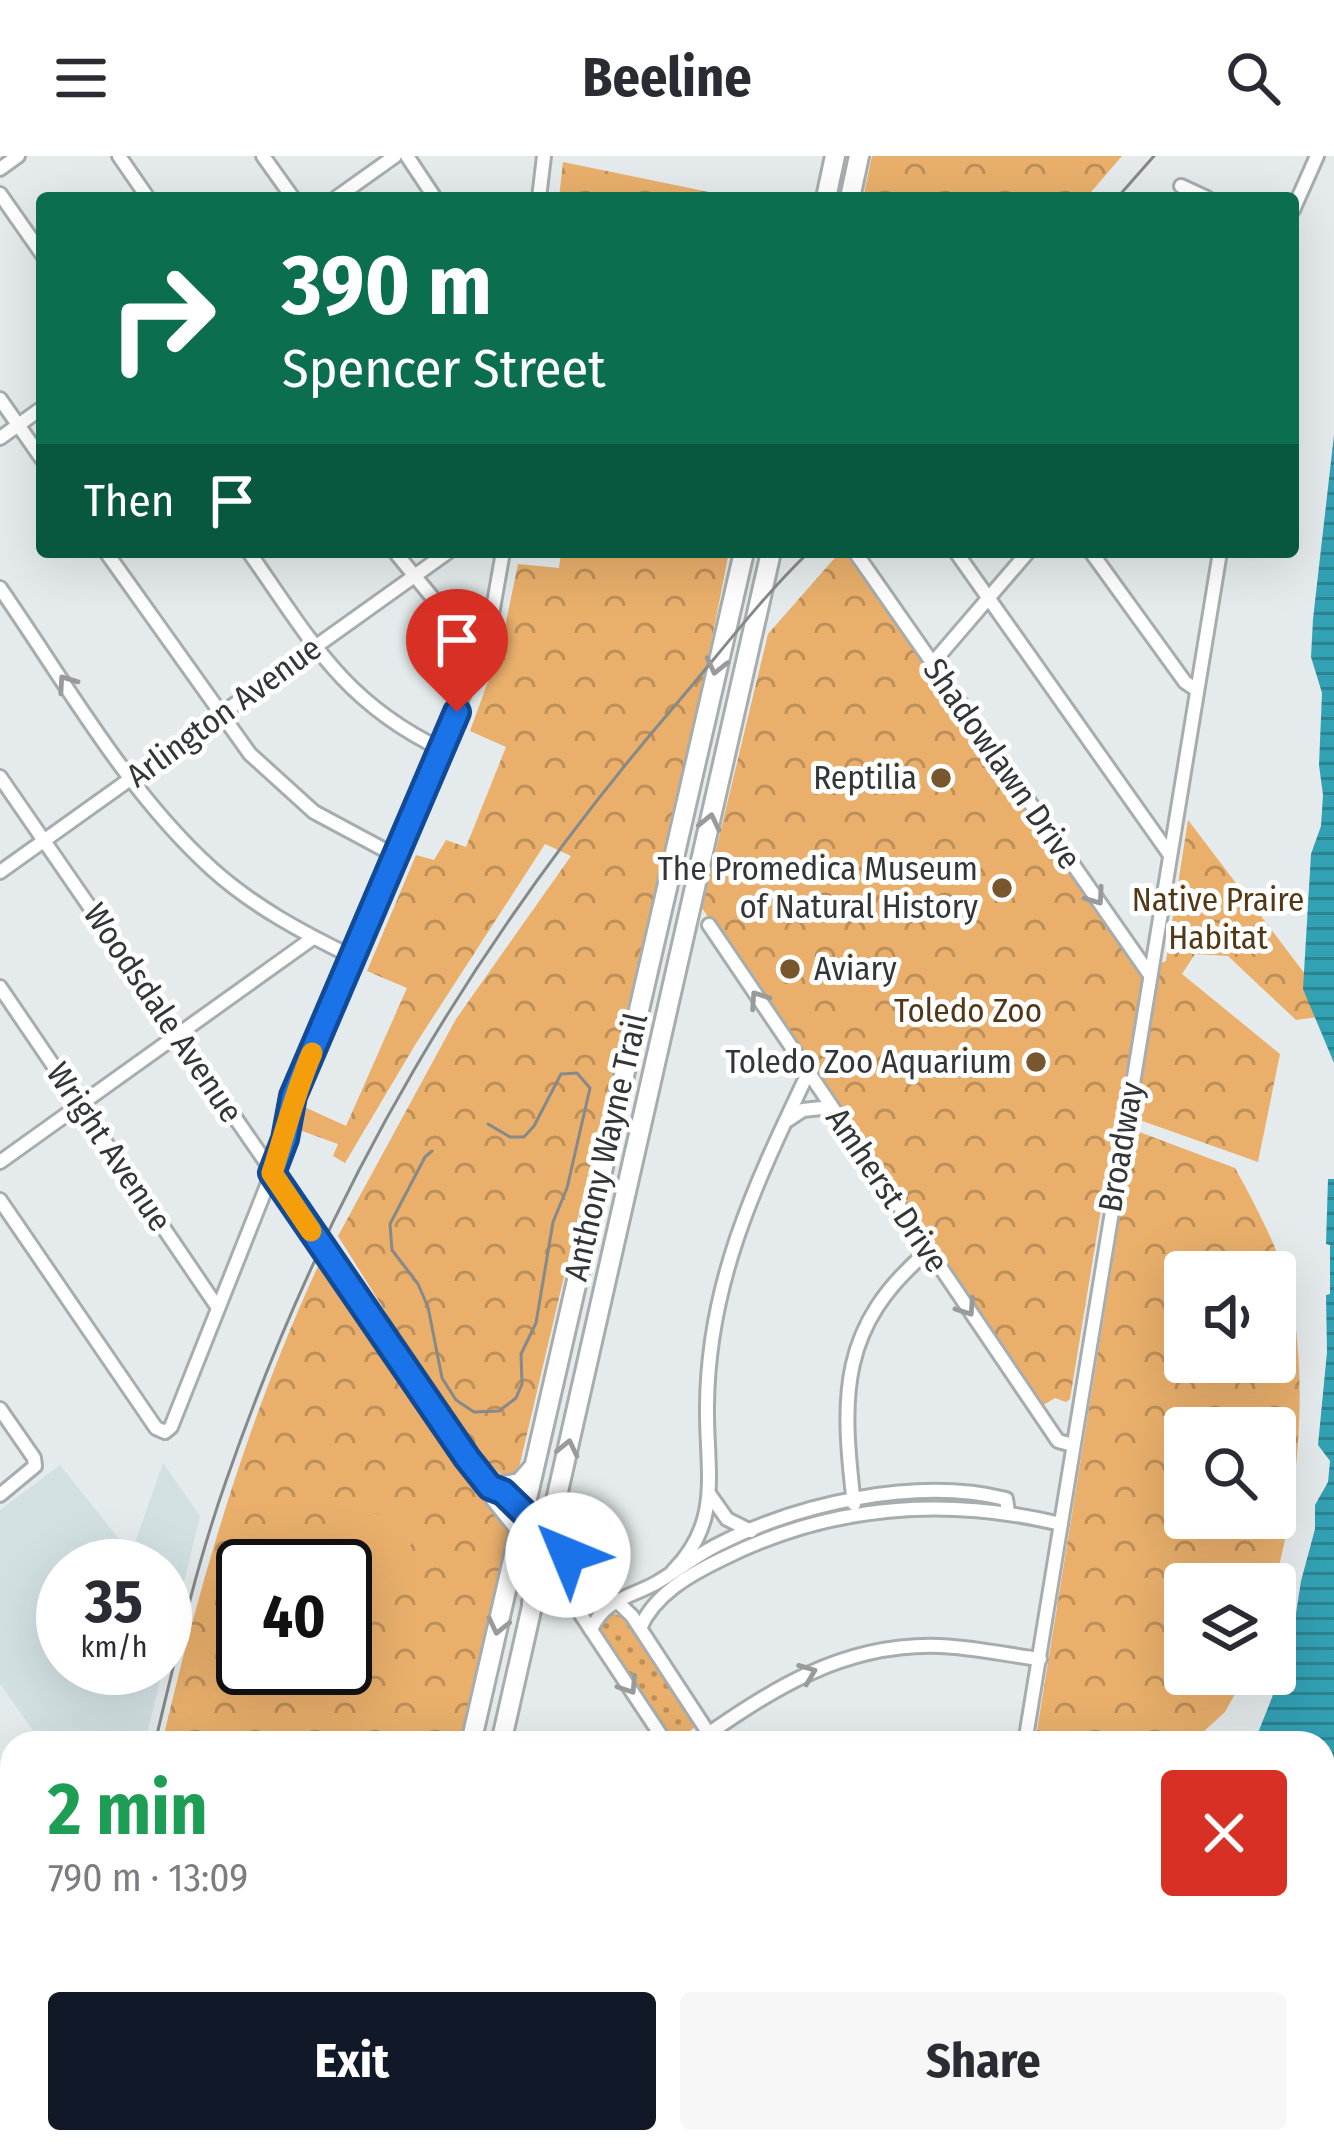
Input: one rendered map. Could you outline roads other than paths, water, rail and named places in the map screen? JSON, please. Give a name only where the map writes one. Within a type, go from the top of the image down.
[{"type":"highway","points":[[827,192],[835,156]]},
{"type":"highway","points":[[851,192],[859,156]]},
{"type":"highway","name":"Anthony Wayne Trail","points":[[504,1731],[542,1562],[536,1462],[743,558]]},
{"type":"highway","name":"Anthony Wayne Trail","points":[[475,1731],[518,1535],[538,1525],[770,558]]},
{"type":"highway","points":[[538,1525],[540,1480],[553,1424],[553,1385]]},
{"type":"highway","points":[[491,1487],[520,1483],[536,1462]]},
{"type":"highway","points":[[532,1603],[554,1590],[569,1596]]},
{"type":"street","points":[[0,169],[18,156]]},
{"type":"street","points":[[119,156],[144,192]]},
{"type":"street","points":[[263,156],[288,192]]},
{"type":"street","points":[[344,192],[395,156]]},
{"type":"street","points":[[407,156],[432,192]]},
{"type":"street","points":[[540,192],[544,156]]},
{"type":"street","points":[[1299,196],[1317,156]]},
{"type":"street","points":[[1181,186],[1194,192]]},
{"type":"street","points":[[0,194],[36,245]]},
{"type":"street","points":[[0,399],[36,451]]},
{"type":"street","points":[[0,438],[36,412]]},
{"type":"street","points":[[110,558],[219,715],[278,783],[314,812],[396,856]]},
{"type":"street","points":[[253,558],[337,676],[400,728],[441,749]]},
{"type":"street","points":[[399,558],[450,619],[488,637]]},
{"type":"street","name":"Arlington Avenue","points":[[0,872],[439,558]]},
{"type":"street","points":[[0,1200],[156,1428],[165,1432],[171,1427],[285,1139],[293,1096],[488,637],[502,558]]},
{"type":"street","name":"Shadowlawn Drive","points":[[857,558],[1150,975]]},
{"type":"street","points":[[960,558],[1169,855]]},
{"type":"street","points":[[931,664],[1023,558]]},
{"type":"street","points":[[1095,558],[1185,682],[1198,690]]},
{"type":"street","name":"Broadway","points":[[1027,1731],[1219,558]]},
{"type":"street","points":[[0,588],[163,819],[213,870],[313,938],[353,957]]},
{"type":"street","name":"Woodsdale Avenue","points":[[0,777],[491,1487],[493,1500],[569,1596],[657,1731]]},
{"type":"street","name":"Amherst Drive","points":[[709,925],[1058,1441],[1073,1445]]},
{"type":"street","points":[[0,1162],[313,938]]},
{"type":"street","name":"Wright Avenue","points":[[0,987],[218,1308]]},
{"type":"street","points":[[640,1628],[698,1540],[710,1493],[707,1403],[720,1289],[744,1209],[808,1072]]},
{"type":"street","points":[[788,1120],[803,1110],[831,1107]]},
{"type":"street","points":[[854,1507],[851,1360],[878,1304],[900,1274],[928,1250]]},
{"type":"street","points":[[0,1409],[35,1466],[0,1496]]},
{"type":"street","name":"Woodsdale Avenue","points":[[491,1487],[503,1492],[616,1600],[640,1628],[706,1731]]},
{"type":"street","points":[[710,1493],[727,1520],[753,1536]]},
{"type":"street","points":[[591,1630],[596,1618],[616,1600],[753,1536],[902,1494],[1006,1499],[1008,1512],[1061,1524]]},
{"type":"street","points":[[720,1731],[787,1682],[892,1648],[941,1646],[1040,1659]]},
{"type":"water","points":[[1334,435],[1334,1063],[1303,989],[1311,854],[1321,826],[1323,795],[1319,765],[1322,693],[1311,657],[1313,619]]},
{"type":"water","points":[[1328,1179],[1334,1179],[1334,1731],[1259,1731],[1273,1695],[1296,1695],[1296,1613],[1315,1529],[1315,1505],[1328,1482],[1330,1461],[1318,1445],[1330,1245],[1326,1244]]},
{"type":"railway","points":[[1122,192],[1154,156]]},
{"type":"railway","points":[[158,1731],[226,1481],[266,1373],[360,1168],[414,1070],[536,881],[678,702],[803,558]]},
{"type":"railway","points":[[432,1151],[390,1224],[392,1250],[418,1284],[428,1307],[442,1378],[456,1400],[474,1412],[499,1411],[516,1398],[522,1384],[521,1354],[536,1323],[553,1222],[567,1188],[590,1088],[577,1073],[561,1074],[524,1137],[510,1137],[488,1124]]},
{"type":"place","name":"Reptilia","points":[[941,778]]},
{"type":"place","name":"The Promedica Museum of Natural History","points":[[1002,888]]},
{"type":"place","name":"Aviary","points":[[790,969]]},
{"type":"place","name":"Toledo Zoo Aquarium","points":[[1036,1062]]},
{"type":"park label","name":"Native Praire Habitat","points":[[1218,919]]},
{"type":"park label","name":"Toledo Zoo","points":[[968,1011]]}]
